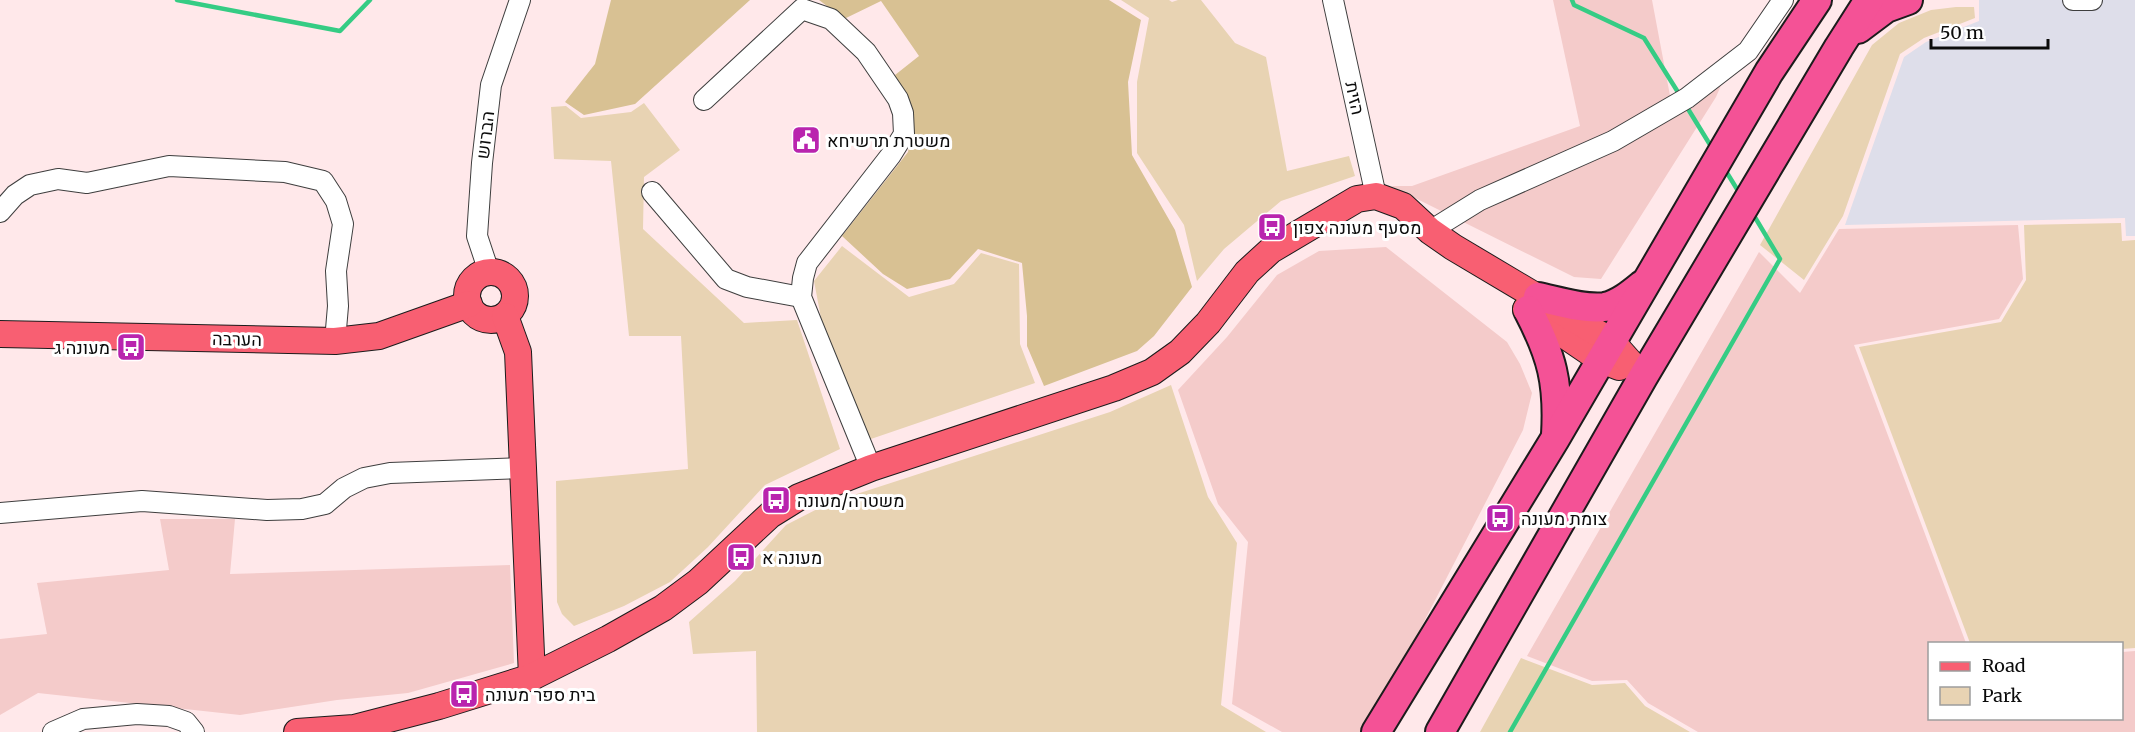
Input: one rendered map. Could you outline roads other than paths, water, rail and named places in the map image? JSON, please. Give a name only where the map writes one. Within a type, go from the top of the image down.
[{"type":"highway","points":[[1376,732],[1555,439],[1769,72],[1817,0]]},
{"type":"highway","points":[[1440,732],[1643,377],[1869,0]]},
{"type":"highway","points":[[1839,47],[1870,18],[1886,8],[1908,0]]},
{"type":"highway","points":[[1555,439],[1558,402],[1553,374],[1533,304],[1605,307],[1626,298],[1649,280]]},
{"type":"main road","points":[[297,732],[354,728],[439,706],[532,677],[663,608],[698,582],[770,515],[799,497],[871,468],[1114,388],[1152,372],[1180,352],[1208,323],[1247,272],[1271,250],[1357,199],[1376,196],[1403,206],[1430,231],[1533,304],[1643,377]]},
{"type":"main road","points":[[489,272],[505,277],[514,290],[514,303],[505,316],[495,320],[486,320],[479,316],[469,304],[468,294],[474,279],[489,272]]},
{"type":"main road","name":"הערבה","points":[[0,334],[335,341],[379,336],[469,304]]},
{"type":"main road","points":[[505,316],[518,352],[532,677]]},
{"type":"street","name":"הברוש","points":[[489,272],[477,236],[482,163],[491,85],[520,0]]},
{"type":"street","name":"הזית","points":[[1333,0],[1376,196]]},
{"type":"street","points":[[1430,231],[1480,200],[1613,141],[1687,98],[1748,51],[1783,0]]},
{"type":"street","points":[[2073,0],[2092,0]]},
{"type":"street","points":[[704,100],[802,9],[831,19],[866,52],[898,99],[903,113],[904,134],[807,263],[801,297],[871,468]]},
{"type":"street","points":[[0,212],[15,195],[30,185],[58,179],[87,183],[169,166],[285,172],[323,181],[336,201],[343,224],[336,271],[338,306],[335,341]]},
{"type":"street","points":[[652,192],[726,279],[747,287],[801,297]]},
{"type":"street","points":[[0,513],[142,501],[267,510],[302,509],[325,504],[344,488],[364,478],[390,473],[523,468]]},
{"type":"street","points":[[53,732],[83,719],[137,714],[169,716],[186,722],[194,732]]},
{"type":"waterway","points":[[177,0],[340,31],[370,0]]},
{"type":"waterway","points":[[1572,0],[1574,5],[1644,38],[1681,97]]},
{"type":"waterway","points":[[1685,104],[1712,148]]},
{"type":"waterway","points":[[1724,168],[1740,194]]},
{"type":"waterway","points":[[1510,732],[1780,259],[1753,214]]},
{"type":"place","name":"משטרת תרשיחא","points":[[806,140]]},
{"type":"place","name":"מסעף מעונה צפון","points":[[1272,227]]},
{"type":"place","name":"מעונה ג","points":[[131,347]]},
{"type":"place","name":"משטרה/מעונה","points":[[776,500]]},
{"type":"place","name":"צומת מעונה","points":[[1500,518]]},
{"type":"place","name":"מעונה א","points":[[741,557]]},
{"type":"place","name":"בית ספר מעונה","points":[[464,694]]}]
